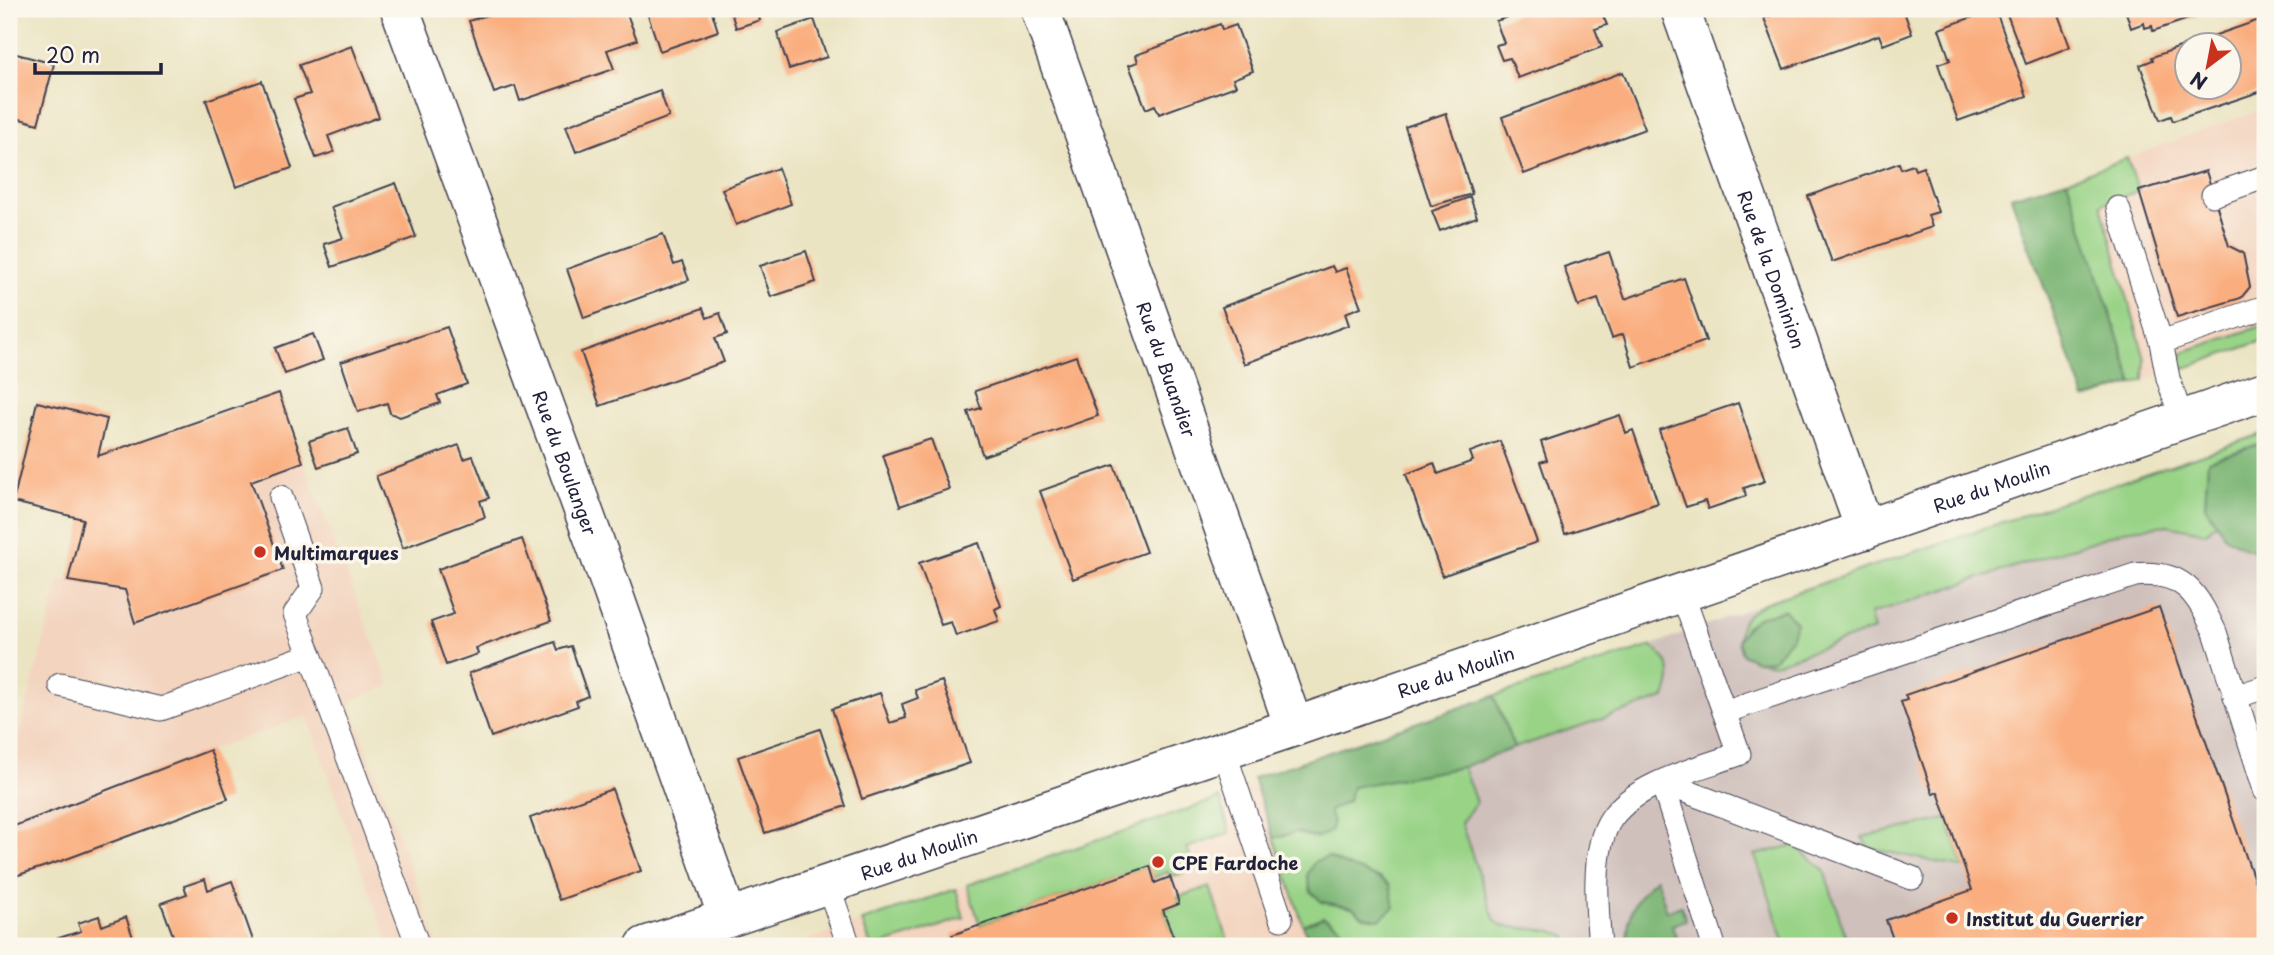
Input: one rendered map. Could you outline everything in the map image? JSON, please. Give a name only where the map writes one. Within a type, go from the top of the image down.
[{"type":"street","name":"Rue du Boulanger","points":[[400,9],[609,580],[728,918]]},
{"type":"street","name":"Rue du Buandier","points":[[1041,9],[1294,727]]},
{"type":"street","name":"Rue de la Dominion","points":[[1680,9],[1864,530]]},
{"type":"street","name":"Rue du Moulin","points":[[653,945],[1294,727],[2265,391]]},
{"type":"lane","points":[[2213,195],[2265,177]]},
{"type":"lane","points":[[2118,208],[2161,342],[2168,378],[2182,420]]},
{"type":"lane","points":[[2161,342],[2265,307]]},
{"type":"lane","points":[[281,497],[313,588],[295,614],[418,946]]},
{"type":"lane","points":[[1724,712],[2135,575],[2157,572],[2175,579],[2191,590],[2204,608],[2215,632],[2265,790]]},
{"type":"lane","points":[[1600,946],[1597,882],[1600,848],[1611,819],[1631,799],[1662,782],[1739,754],[1682,593]]},
{"type":"lane","points":[[60,685],[161,709],[310,654]]},
{"type":"lane","points":[[2235,697],[2265,687]]},
{"type":"lane","points":[[1224,751],[1281,919]]},
{"type":"lane","points":[[1662,782],[1912,878]]},
{"type":"lane","points":[[1662,782],[1714,946]]},
{"type":"lane","points":[[828,885],[849,946]]},
{"type":"shaded area","points":[[2265,108],[2265,340],[2133,384],[2067,180]]},
{"type":"shaded area","points":[[279,393],[390,685],[349,701],[439,946],[389,946],[307,716],[210,750],[9,828],[9,771],[60,580],[68,581],[98,456]]},
{"type":"shaded area","points":[[2265,433],[2265,946],[1298,946],[1309,942],[1253,778],[1651,646],[1764,603]]},
{"type":"shaded area","name":"CPE Fardoche","points":[[1255,786],[1310,942],[1298,946],[789,946]]},
{"type":"green space","points":[[2127,158],[2139,191],[2101,204],[2145,359],[2144,380],[2133,384],[2067,180]]},
{"type":"green space","points":[[2067,180],[2133,384],[2085,399],[2011,197]]},
{"type":"green space","points":[[2265,325],[2265,340],[2177,371],[2176,361],[2186,351]]},
{"type":"green space","points":[[2265,433],[2265,442],[2208,461],[2205,506],[2216,523],[2206,533],[2168,525],[2130,529],[1870,614],[1874,630],[1774,664],[1756,661],[1773,660],[1760,617],[1746,626],[1738,641],[1740,627],[1745,618],[1764,603]]},
{"type":"green space","points":[[2265,442],[2265,553],[2245,548],[2225,536],[2205,506],[2208,461]]},
{"type":"green space","points":[[1785,610],[1796,623],[1792,637],[1773,660],[1756,661],[1742,654],[1738,641],[1747,627],[1763,616]]},
{"type":"green space","points":[[1651,646],[1663,657],[1669,669],[1670,682],[1665,698],[1514,748],[1494,696]]},
{"type":"green space","points":[[1494,696],[1514,748],[1463,767],[1352,787],[1348,801],[1329,811],[1333,822],[1330,832],[1317,838],[1296,832],[1274,838],[1253,778]]},
{"type":"green space","points":[[1463,767],[1476,802],[1461,823],[1495,921],[1503,926],[1552,931],[1567,936],[1569,946],[1350,946],[1348,936],[1323,917],[1303,925],[1274,838],[1296,832],[1317,838],[1328,811],[1348,801],[1352,787]],"holes":[[[1328,857],[1359,872],[1381,878],[1364,917],[1353,908],[1322,902]]]},
{"type":"green space","points":[[1220,798],[1230,833],[1187,848],[1195,869],[1170,877],[1168,872],[1153,878],[1149,867],[980,925],[967,885]]},
{"type":"green space","points":[[1947,819],[1964,868],[1869,848],[1862,837]]},
{"type":"green space","points":[[1794,845],[1824,870],[1849,946],[1786,946],[1755,855]]},
{"type":"green space","points":[[1328,857],[1390,885],[1394,907],[1380,919],[1364,917],[1353,908],[1322,902],[1311,892],[1307,875],[1315,861]]},
{"type":"green space","points":[[1656,878],[1667,911],[1681,906],[1686,920],[1672,925],[1678,943],[1671,946],[1627,946],[1628,924],[1633,908],[1641,894]]},
{"type":"green space","points":[[1210,887],[1230,946],[1177,946],[1163,910],[1179,904],[1177,897]]},
{"type":"green space","points":[[956,889],[964,918],[879,946],[871,946],[862,921]]},
{"type":"green space","points":[[1323,917],[1341,928],[1350,946],[1298,946],[1309,942],[1303,925]]},
{"type":"building","points":[[505,9],[625,9],[637,40],[607,50],[614,69],[520,101],[515,86],[494,93],[469,21]]},
{"type":"building","points":[[646,9],[711,9],[718,31],[660,51]]},
{"type":"building","points":[[730,9],[763,9],[757,11],[760,20],[736,28]]},
{"type":"building","points":[[1530,9],[1600,9],[1607,25],[1595,29],[1602,47],[1518,78],[1510,58],[1502,60],[1496,45],[1504,43],[1496,21]]},
{"type":"building","points":[[1791,9],[1903,9],[1912,34],[1883,45],[1879,35],[1784,69],[1764,18]]},
{"type":"building","points":[[1995,9],[2027,96],[1958,121],[1938,64],[1950,60],[1939,29]]},
{"type":"building","points":[[2005,9],[2056,9],[2070,47],[2026,64]]},
{"type":"building","points":[[2125,9],[2218,9],[2153,31],[2152,26],[2145,28],[2144,23],[2131,28]]},
{"type":"building","points":[[814,19],[827,57],[789,69],[777,32]]},
{"type":"building","points":[[2262,19],[2265,30],[2265,90],[2242,98],[2242,32],[2224,32]]},
{"type":"building","points":[[1220,24],[1222,30],[1236,25],[1253,71],[1233,79],[1236,86],[1159,114],[1155,105],[1146,109],[1129,65],[1138,62],[1136,55]]},
{"type":"building","points":[[352,46],[379,117],[328,136],[334,152],[316,158],[294,99],[310,94],[299,65]]},
{"type":"building","points":[[2172,50],[2172,102],[2229,102],[2173,121],[2171,116],[2160,120],[2140,65],[2153,60],[2152,57]]},
{"type":"building","points":[[9,52],[54,64],[38,124],[9,116]]},
{"type":"building","points":[[1623,72],[1645,129],[1524,174],[1502,117]]},
{"type":"building","points":[[262,81],[292,168],[236,187],[206,100]]},
{"type":"building","points":[[660,91],[669,117],[576,152],[566,126]]},
{"type":"building","points":[[1446,113],[1472,194],[1431,206],[1405,127]]},
{"type":"building","points":[[1899,163],[1901,169],[1913,165],[1915,170],[1923,167],[1938,212],[1928,215],[1932,227],[1832,262],[1808,196]]},
{"type":"building","points":[[778,168],[791,204],[736,225],[722,189]]},
{"type":"building","points":[[2206,171],[2229,246],[2243,253],[2250,287],[2241,298],[2177,317],[2139,191]]},
{"type":"building","points":[[396,183],[416,237],[332,267],[324,244],[343,238],[331,207]]},
{"type":"building","points":[[1470,197],[1477,217],[1440,231],[1432,211]]},
{"type":"building","points":[[663,234],[674,265],[682,262],[689,280],[584,318],[567,269]]},
{"type":"building","points":[[806,251],[816,282],[771,297],[760,266]]},
{"type":"building","points":[[1609,252],[1625,299],[1684,278],[1706,341],[1633,367],[1623,334],[1612,338],[1598,299],[1578,306],[1564,267]]},
{"type":"building","points":[[1332,266],[1335,272],[1346,268],[1361,307],[1345,313],[1349,325],[1244,364],[1222,307]]},
{"type":"building","points":[[703,308],[707,318],[720,313],[727,334],[715,338],[724,362],[600,406],[581,352]]},
{"type":"building","points":[[447,327],[467,384],[437,395],[440,403],[400,417],[390,413],[387,403],[358,412],[341,362]]},
{"type":"building","points":[[313,334],[323,360],[285,374],[275,348]]},
{"type":"building","points":[[1076,356],[1098,416],[983,456],[968,412],[981,408],[975,391]]},
{"type":"building","points":[[279,393],[303,462],[251,481],[283,570],[135,623],[125,590],[68,581],[83,519],[13,502],[37,402],[107,419],[98,456]]},
{"type":"building","points":[[1738,403],[1765,481],[1744,488],[1746,496],[1708,509],[1705,501],[1686,507],[1659,430]]},
{"type":"building","points":[[1620,415],[1626,433],[1633,430],[1658,503],[1565,534],[1540,462],[1547,460],[1541,442]]},
{"type":"building","points":[[348,428],[357,454],[318,467],[309,441]]},
{"type":"building","points":[[931,439],[949,489],[900,506],[883,455]]},
{"type":"building","points":[[1500,441],[1537,542],[1442,576],[1406,474],[1434,463],[1438,474],[1473,461],[1470,452]]},
{"type":"building","points":[[459,445],[464,459],[473,456],[489,498],[480,501],[485,517],[403,548],[376,476]]},
{"type":"building","points":[[1114,465],[1146,552],[1073,579],[1040,491]]},
{"type":"building","points":[[522,539],[551,621],[476,648],[478,654],[446,665],[431,622],[454,614],[438,569]]},
{"type":"building","points":[[979,543],[1001,606],[995,609],[999,621],[956,636],[951,622],[941,625],[919,563]]},
{"type":"building","points":[[2159,607],[2265,911],[2265,946],[1873,946],[1893,939],[1886,920],[1972,890],[1938,792],[1933,794],[1901,702],[1907,700],[1905,695]]},
{"type":"building","points":[[555,642],[558,650],[571,646],[588,696],[576,701],[578,706],[491,737],[469,673]]},
{"type":"building","points":[[942,681],[970,763],[862,799],[832,709],[880,693],[890,723],[906,718],[902,704],[918,698],[915,690]]},
{"type":"building","points":[[820,729],[846,806],[765,833],[738,757]]},
{"type":"building","points":[[210,750],[228,799],[9,878],[9,828]]},
{"type":"building","points":[[612,789],[641,871],[559,900],[530,818]]},
{"type":"building","points":[[1150,866],[1155,883],[1170,877],[1177,897],[1179,904],[1163,910],[1177,946],[956,946],[952,935]]},
{"type":"building","points":[[205,879],[208,890],[232,881],[255,946],[177,946],[161,903],[187,894],[184,886]]},
{"type":"building","points":[[99,916],[102,926],[126,917],[136,946],[58,946],[56,939],[81,931],[78,923]]},
{"type":"place","name":"Multimarques","points":[[260,552]]},
{"type":"place","name":"CPE Fardoche","points":[[1158,862]]},
{"type":"place","name":"Institut du Guerrier","points":[[1952,918]]}]
